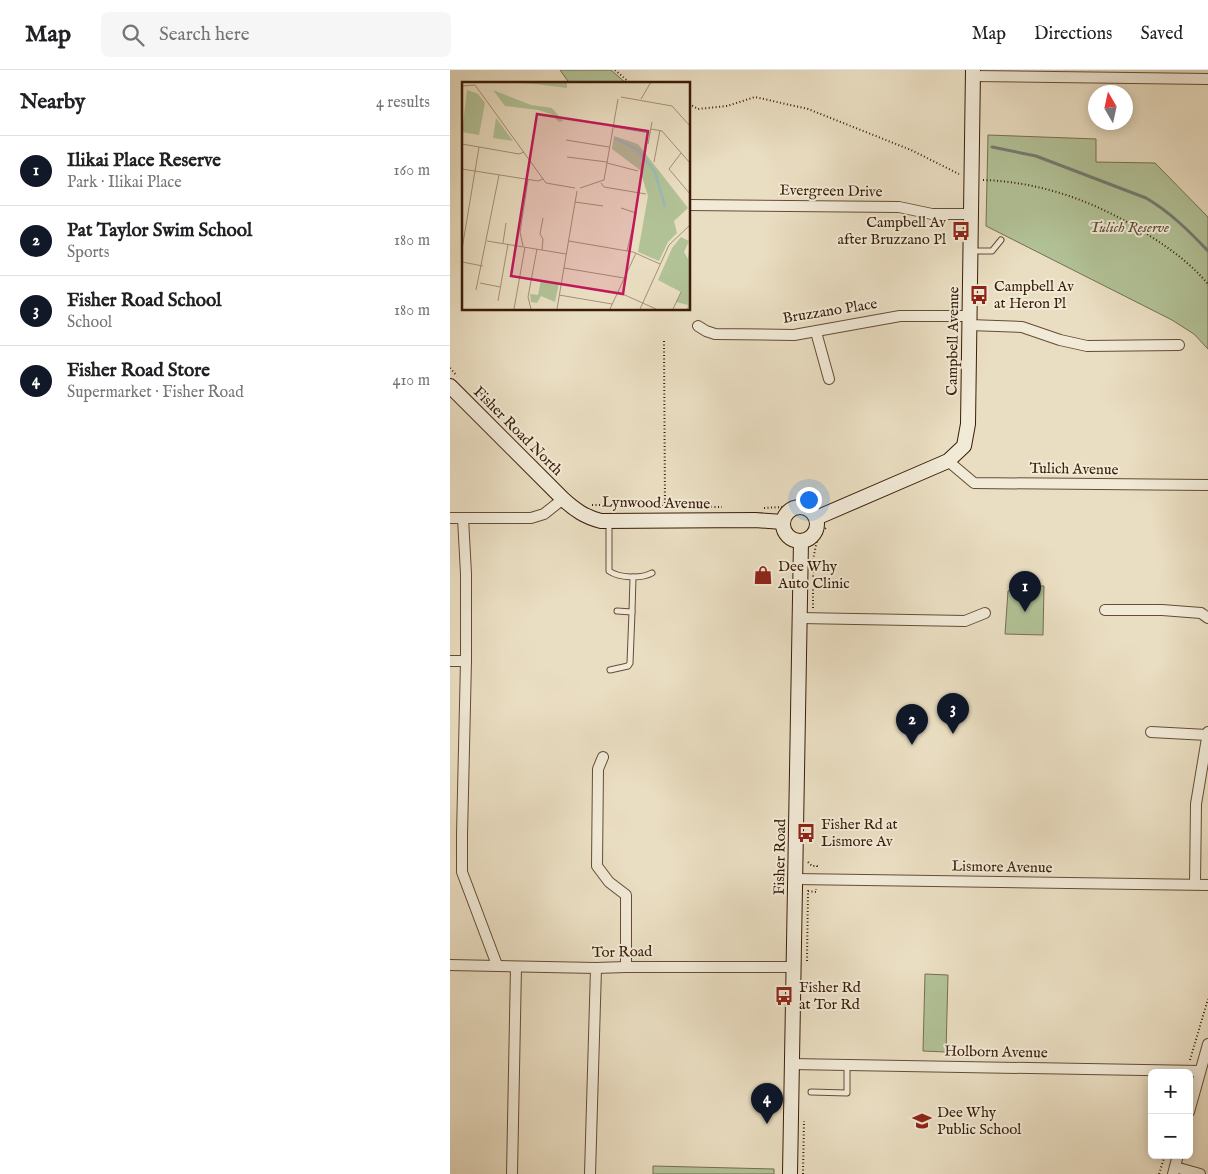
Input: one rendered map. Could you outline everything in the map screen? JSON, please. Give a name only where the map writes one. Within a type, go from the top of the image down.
[{"type":"main road","name":"Campbell Avenue","points":[[816,518],[948,461],[964,446],[967,433],[973,73]]},
{"type":"main road","name":"Fisher Road North","points":[[453,381],[563,499]]},
{"type":"main road","name":"Lynwood Avenue","points":[[563,499],[573,509],[586,517],[609,521],[755,520],[783,522]]},
{"type":"main road","points":[[798,507],[809,510],[816,518],[815,532],[809,538],[801,541],[790,537],[784,528],[783,522],[788,512],[798,507]]},
{"type":"main road","name":"Fisher Road","points":[[790,1174],[791,1064],[800,966],[796,879],[806,618],[801,541]]},
{"type":"street","points":[[973,73],[1097,74],[1208,79]]},
{"type":"street","name":"Evergreen Drive","points":[[690,205],[899,207],[932,214],[971,214]]},
{"type":"street","name":"Bruzzano Place","points":[[698,326],[706,332],[722,335],[794,335],[900,316],[969,320],[1022,327],[1060,340],[1087,346],[1179,345]]},
{"type":"street","points":[[816,332],[829,379]]},
{"type":"street","name":"Tulich Avenue","points":[[948,461],[974,483],[1208,485]]},
{"type":"street","points":[[450,518],[538,516],[551,509],[563,499]]},
{"type":"street","points":[[463,518],[466,574],[466,661],[462,872],[497,966]]},
{"type":"street","points":[[1105,610],[1191,612],[1201,613],[1208,618]]},
{"type":"street","points":[[806,618],[965,621],[985,613]]},
{"type":"street","points":[[450,661],[466,661]]},
{"type":"street","points":[[1151,732],[1208,734],[1196,804],[1194,884]]},
{"type":"street","points":[[603,758],[598,768],[597,866],[609,882],[626,895],[626,967]]},
{"type":"street","name":"Lismore Avenue","points":[[796,879],[1208,885]]},
{"type":"street","name":"Tor Road","points":[[450,965],[596,968],[800,966]]},
{"type":"street","points":[[512,1174],[516,967]]},
{"type":"street","points":[[590,1174],[596,968]]},
{"type":"street","points":[[1193,1097],[1208,1044]]},
{"type":"street","name":"Holborn Avenue","points":[[791,1064],[1200,1071]]},
{"type":"street","points":[[1174,1170],[1200,1174]]},
{"type":"lane","points":[[970,251],[992,251],[1001,240]]},
{"type":"lane","points":[[609,521],[609,571],[612,574],[633,577],[646,576],[652,573]]},
{"type":"lane","points":[[610,670],[628,666],[630,663],[633,577]]},
{"type":"lane","points":[[616,611],[632,612]]},
{"type":"lane","points":[[811,1092],[847,1093],[847,1065]]},
{"type":"path","points":[[615,70],[629,82]]},
{"type":"path","points":[[690,105],[698,109],[727,106],[755,98],[808,109],[911,150],[972,179],[1011,180],[1046,187],[1094,204],[1132,224],[1173,251],[1197,271],[1208,284]]},
{"type":"path","points":[[664,341],[665,507]]},
{"type":"path","points":[[450,368],[453,381]]},
{"type":"path","points":[[765,508],[782,507],[794,502],[816,506],[820,504]]},
{"type":"path","points":[[590,504],[725,507]]},
{"type":"path","points":[[806,618],[816,541],[818,535],[830,525]]},
{"type":"path","points":[[808,862],[812,866],[817,866]]},
{"type":"path","points":[[800,966],[808,891],[816,892]]},
{"type":"path","points":[[1190,1060],[1208,999]]},
{"type":"path","points":[[803,1174],[804,1115]]},
{"type":"path","points":[[1159,1174],[1164,1159]]},
{"type":"green space","points":[[560,70],[611,70],[625,82],[569,82]]},
{"type":"green space","name":"Tulich Reserve","points":[[988,135],[1096,139],[1096,162],[1155,163],[1208,217],[1208,349],[1194,334],[1172,320],[986,226]]},
{"type":"green space","points":[[1025,586],[1044,586],[1043,635],[1005,634],[1008,591]]},
{"type":"green space","points":[[925,974],[948,975],[946,1052],[923,1051]]},
{"type":"green space","points":[[653,1166],[774,1169],[774,1174],[653,1174]]},
{"type":"waterway","points":[[992,147],[1036,156],[1146,198],[1171,216],[1208,251]]},
{"type":"place","name":"Campbell Av after Bruzzano Pl","points":[[961,231]]},
{"type":"place","name":"Campbell Av at Heron Pl","points":[[979,295]]},
{"type":"place","name":"Dee Why Auto Clinic","points":[[763,575]]},
{"type":"place","name":"Ilikai Place Reserve","points":[[1025,612]]},
{"type":"place","name":"Fisher Road School","points":[[953,734]]},
{"type":"place","name":"Pat Taylor Swim School","points":[[912,745]]},
{"type":"place","name":"Fisher Rd at Lismore Av","points":[[806,833]]},
{"type":"place","name":"Fisher Rd at Tor Rd","points":[[784,996]]},
{"type":"place","name":"Dee Why Public School","points":[[922,1121]]},
{"type":"place","name":"Fisher Road Store","points":[[767,1124]]}]
